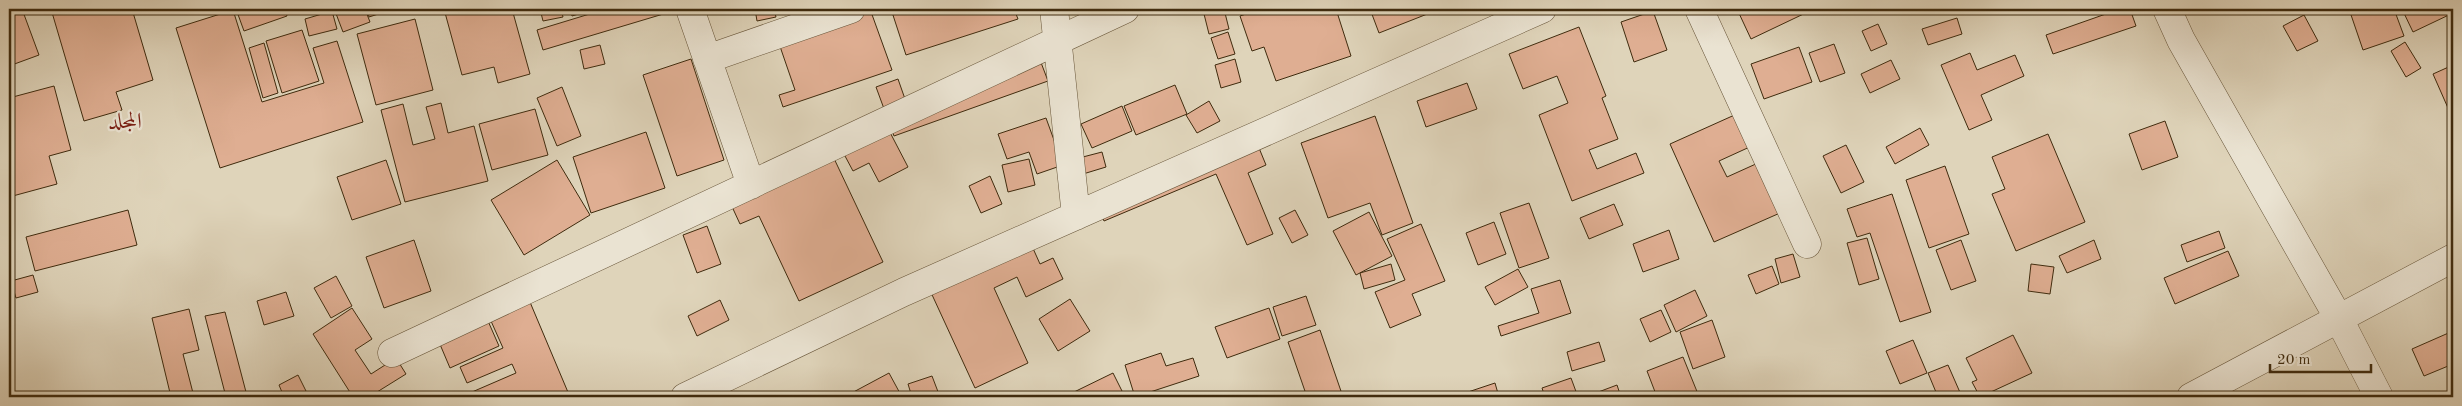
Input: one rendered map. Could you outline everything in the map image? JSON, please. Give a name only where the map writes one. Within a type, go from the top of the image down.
[{"type":"street","points":[[690,9],[751,185]]},
{"type":"street","points":[[707,59],[851,9]]},
{"type":"street","points":[[1054,9],[1076,216]]},
{"type":"street","points":[[392,353],[1125,9]]},
{"type":"street","points":[[685,397],[904,292],[1542,9]]},
{"type":"street","points":[[1699,9],[1807,244]]},
{"type":"street","points":[[2167,9],[2181,40],[2339,319],[2380,397]]},
{"type":"street","points":[[2191,397],[2453,258]]},
{"type":"building","points":[[9,9],[22,9],[39,55],[9,66]]},
{"type":"building","points":[[51,9],[132,9],[153,80],[116,92],[122,110],[84,121]]},
{"type":"building","points":[[236,9],[285,9],[287,16],[244,31]]},
{"type":"building","points":[[340,9],[365,9],[370,22],[343,32],[335,11]]},
{"type":"building","points":[[367,9],[394,9],[369,17]]},
{"type":"building","points":[[444,9],[512,9],[530,74],[498,83],[494,67],[462,75]]},
{"type":"building","points":[[540,9],[561,9],[563,17],[543,21]]},
{"type":"building","points":[[570,9],[595,9],[572,16]]},
{"type":"building","points":[[606,9],[680,9],[543,50],[537,30]]},
{"type":"building","points":[[755,9],[774,9],[776,17],[757,21]]},
{"type":"building","points":[[835,9],[870,9],[892,70],[783,107],[779,95],[795,90],[774,29]]},
{"type":"building","points":[[891,9],[1014,9],[1018,19],[906,55]]},
{"type":"building","points":[[1224,9],[1229,29],[1209,34],[1203,10]]},
{"type":"building","points":[[1261,9],[1336,9],[1351,56],[1276,81],[1264,47],[1252,51],[1240,16]]},
{"type":"building","points":[[1370,9],[1440,9],[1379,33]]},
{"type":"building","points":[[1737,9],[1814,9],[1751,39]]},
{"type":"building","points":[[2120,9],[2130,9],[2136,26],[2053,54],[2046,35]]},
{"type":"building","points":[[2349,9],[2394,9],[2404,36],[2363,50]]},
{"type":"building","points":[[2402,9],[2453,9],[2453,13],[2413,32]]},
{"type":"building","points":[[233,10],[262,102],[324,83],[313,48],[337,41],[363,122],[220,168],[176,28]]},
{"type":"building","points":[[332,11],[337,29],[309,36],[305,19]]},
{"type":"building","points":[[1653,11],[1667,50],[1634,62],[1621,22]]},
{"type":"building","points":[[2304,15],[2318,41],[2297,51],[2283,26]]},
{"type":"building","points":[[1957,18],[1962,34],[1928,45],[1922,29]]},
{"type":"building","points":[[415,19],[433,90],[376,105],[357,34]]},
{"type":"building","points":[[1878,24],[1887,44],[1871,51],[1862,31]]},
{"type":"building","points":[[1579,27],[1606,96],[1602,98],[1618,139],[1589,150],[1597,169],[1636,153],[1644,173],[1572,201],[1539,115],[1568,103],[1557,76],[1523,89],[1509,54]]},
{"type":"building","points":[[302,30],[319,81],[282,93],[266,41]]},
{"type":"building","points":[[1228,32],[1235,54],[1218,59],[1211,38]]},
{"type":"building","points":[[2405,42],[2421,68],[2406,77],[2391,51]]},
{"type":"building","points":[[264,43],[278,93],[263,98],[249,48]]},
{"type":"building","points":[[1834,44],[1845,73],[1820,82],[1809,53]]},
{"type":"building","points":[[600,45],[605,64],[584,69],[580,50]]},
{"type":"building","points":[[1799,47],[1812,82],[1764,99],[1751,64]]},
{"type":"building","points":[[1037,52],[1048,81],[894,136],[876,87],[898,79],[905,99]]},
{"type":"building","points":[[1970,53],[1977,70],[2015,55],[2024,76],[1981,95],[1992,120],[1969,130],[1941,65]]},
{"type":"building","points":[[691,59],[724,160],[677,176],[643,75]]},
{"type":"building","points":[[1235,59],[1241,82],[1221,88],[1215,65]]},
{"type":"building","points":[[1891,60],[1900,79],[1870,93],[1861,74]]},
{"type":"building","points":[[2453,65],[2453,106],[2448,108],[2433,74]]},
{"type":"building","points":[[1467,83],[1477,109],[1426,127],[1417,101]]},
{"type":"building","points":[[1175,85],[1187,114],[1136,135],[1124,106]]},
{"type":"building","points":[[54,86],[71,150],[49,156],[57,184],[9,197],[9,98]]},
{"type":"building","points":[[562,87],[581,136],[557,146],[537,98]]},
{"type":"building","points":[[1209,101],[1220,121],[1197,133],[1186,115]]},
{"type":"building","points":[[441,103],[448,133],[474,126],[488,181],[405,202],[381,110],[403,104],[413,145],[435,139],[426,107]]},
{"type":"building","points":[[1122,106],[1132,131],[1092,148],[1081,124]]},
{"type":"building","points":[[535,109],[548,155],[492,170],[479,124]]},
{"type":"building","points":[[1739,113],[1754,145],[1719,161],[1727,177],[1758,163],[1780,213],[1714,242],[1670,144]]},
{"type":"building","points":[[1375,116],[1413,223],[1382,235],[1370,203],[1328,218],[1301,143]]},
{"type":"building","points":[[882,117],[908,167],[879,182],[869,163],[853,171],[837,141]]},
{"type":"building","points":[[1046,118],[1063,165],[1037,174],[1029,152],[1007,159],[998,134]]},
{"type":"building","points":[[2165,121],[2178,157],[2142,170],[2129,134]]},
{"type":"building","points":[[1920,128],[1929,145],[1895,164],[1886,147]]},
{"type":"building","points":[[1252,131],[1266,165],[1248,173],[1273,234],[1247,245],[1216,174],[1104,221],[1095,199]]},
{"type":"building","points":[[646,132],[665,188],[591,213],[573,157]]},
{"type":"building","points":[[2048,134],[2085,222],[2016,251],[1992,194],[2005,189],[1992,157]]},
{"type":"building","points":[[1846,145],[1864,182],[1841,193],[1823,156]]},
{"type":"building","points":[[830,150],[883,262],[799,301],[759,216],[740,224],[728,198]]},
{"type":"building","points":[[1102,152],[1106,167],[1083,174],[1079,158]]},
{"type":"building","points":[[1029,159],[1035,185],[1008,192],[1002,165]]},
{"type":"building","points":[[386,160],[401,204],[352,220],[337,177]]},
{"type":"building","points":[[557,160],[590,215],[524,255],[491,200]]},
{"type":"building","points":[[1945,166],[1969,234],[1929,248],[1906,180]]},
{"type":"building","points":[[990,176],[1002,204],[981,213],[969,186]]},
{"type":"building","points":[[1892,194],[1931,312],[1900,322],[1870,233],[1857,237],[1847,209]]},
{"type":"building","points":[[1529,203],[1549,258],[1519,268],[1500,213]]},
{"type":"building","points":[[1614,204],[1623,225],[1589,239],[1580,218]]},
{"type":"building","points":[[128,210],[137,245],[35,271],[26,237]]},
{"type":"building","points":[[1295,210],[1308,235],[1292,243],[1279,218]]},
{"type":"building","points":[[1369,212],[1392,256],[1356,275],[1333,231]]},
{"type":"building","points":[[1494,222],[1506,254],[1478,265],[1466,233]]},
{"type":"building","points":[[1421,224],[1445,281],[1412,294],[1421,315],[1390,328],[1375,292],[1405,280],[1387,239]]},
{"type":"building","points":[[707,226],[721,264],[697,273],[683,235]]},
{"type":"building","points":[[1023,226],[1040,264],[1053,258],[1063,279],[1026,297],[1017,277],[994,288],[1028,363],[975,388],[922,273]]},
{"type":"building","points":[[1669,230],[1679,259],[1643,272],[1633,244]]},
{"type":"building","points":[[2219,231],[2225,248],[2187,262],[2181,245]]},
{"type":"building","points":[[1867,238],[1879,279],[1859,285],[1847,243]]},
{"type":"building","points":[[414,240],[431,291],[384,308],[366,257]]},
{"type":"building","points":[[1961,240],[1976,281],[1951,290],[1936,250]]},
{"type":"building","points":[[2094,240],[2101,259],[2067,273],[2059,256]]},
{"type":"building","points":[[2228,251],[2239,276],[2175,304],[2164,278]]},
{"type":"building","points":[[1793,254],[1800,277],[1781,283],[1775,259]]},
{"type":"building","points":[[1391,264],[1395,280],[1364,289],[1360,273]]},
{"type":"building","points":[[2031,264],[2054,267],[2050,294],[2028,291]]},
{"type":"building","points":[[1772,266],[1779,284],[1756,294],[1748,275]]},
{"type":"building","points":[[1518,269],[1528,287],[1495,305],[1485,287]]},
{"type":"building","points":[[33,275],[38,292],[16,298],[11,281]]},
{"type":"building","points":[[336,276],[352,306],[331,318],[314,288]]},
{"type":"building","points":[[1560,280],[1571,313],[1501,336],[1498,326],[1539,313],[1531,289]]},
{"type":"building","points":[[1695,290],[1707,316],[1676,332],[1664,305]]},
{"type":"building","points":[[286,292],[294,316],[264,325],[257,301]]},
{"type":"building","points":[[527,295],[570,397],[474,397],[472,392],[516,373],[512,364],[467,383],[460,367],[503,348],[487,312]]},
{"type":"building","points":[[1306,296],[1316,325],[1282,336],[1273,307]]},
{"type":"building","points":[[1070,299],[1090,331],[1058,351],[1039,319]]},
{"type":"building","points":[[720,300],[729,320],[697,336],[688,316]]},
{"type":"building","points":[[352,308],[372,339],[355,350],[371,374],[396,358],[406,374],[369,397],[353,397],[313,334]]},
{"type":"building","points":[[1269,308],[1280,339],[1227,358],[1215,327]]},
{"type":"building","points":[[189,309],[199,350],[183,354],[193,393],[171,397],[152,318]]},
{"type":"building","points":[[1661,310],[1671,332],[1650,342],[1640,319]]},
{"type":"building","points":[[225,312],[246,392],[226,397],[205,316]]},
{"type":"building","points":[[1712,320],[1725,357],[1693,369],[1680,332]]},
{"type":"building","points":[[488,321],[499,346],[450,368],[439,342]]},
{"type":"building","points":[[1320,330],[1343,397],[1307,397],[1288,342]]},
{"type":"building","points":[[2453,331],[2453,364],[2424,376],[2412,349]]},
{"type":"building","points":[[2013,335],[2032,373],[1980,397],[1972,382],[1977,380],[1966,358]]},
{"type":"building","points":[[1913,340],[1927,373],[1900,384],[1886,351]]},
{"type":"building","points":[[1599,342],[1605,361],[1572,371],[1567,352]]},
{"type":"building","points":[[1161,353],[1166,366],[1193,358],[1199,376],[1135,397],[1125,365]]},
{"type":"building","points":[[1683,357],[1698,394],[1690,397],[1657,397],[1647,371]]},
{"type":"building","points":[[1948,365],[1962,397],[1938,397],[1928,373]]},
{"type":"building","points":[[889,373],[902,397],[846,396]]},
{"type":"building","points":[[1113,373],[1125,397],[1074,397],[1072,393]]},
{"type":"building","points":[[298,375],[306,391],[294,397],[284,397],[279,385]]},
{"type":"building","points":[[932,376],[940,397],[912,397],[908,384]]},
{"type":"building","points":[[1571,378],[1578,397],[1545,397],[1542,388]]},
{"type":"building","points":[[1495,383],[1499,397],[1453,397]]},
{"type":"building","points":[[1617,385],[1621,397],[1585,397]]},
{"type":"district","name":"المجلد","points":[[125,120]]}]
